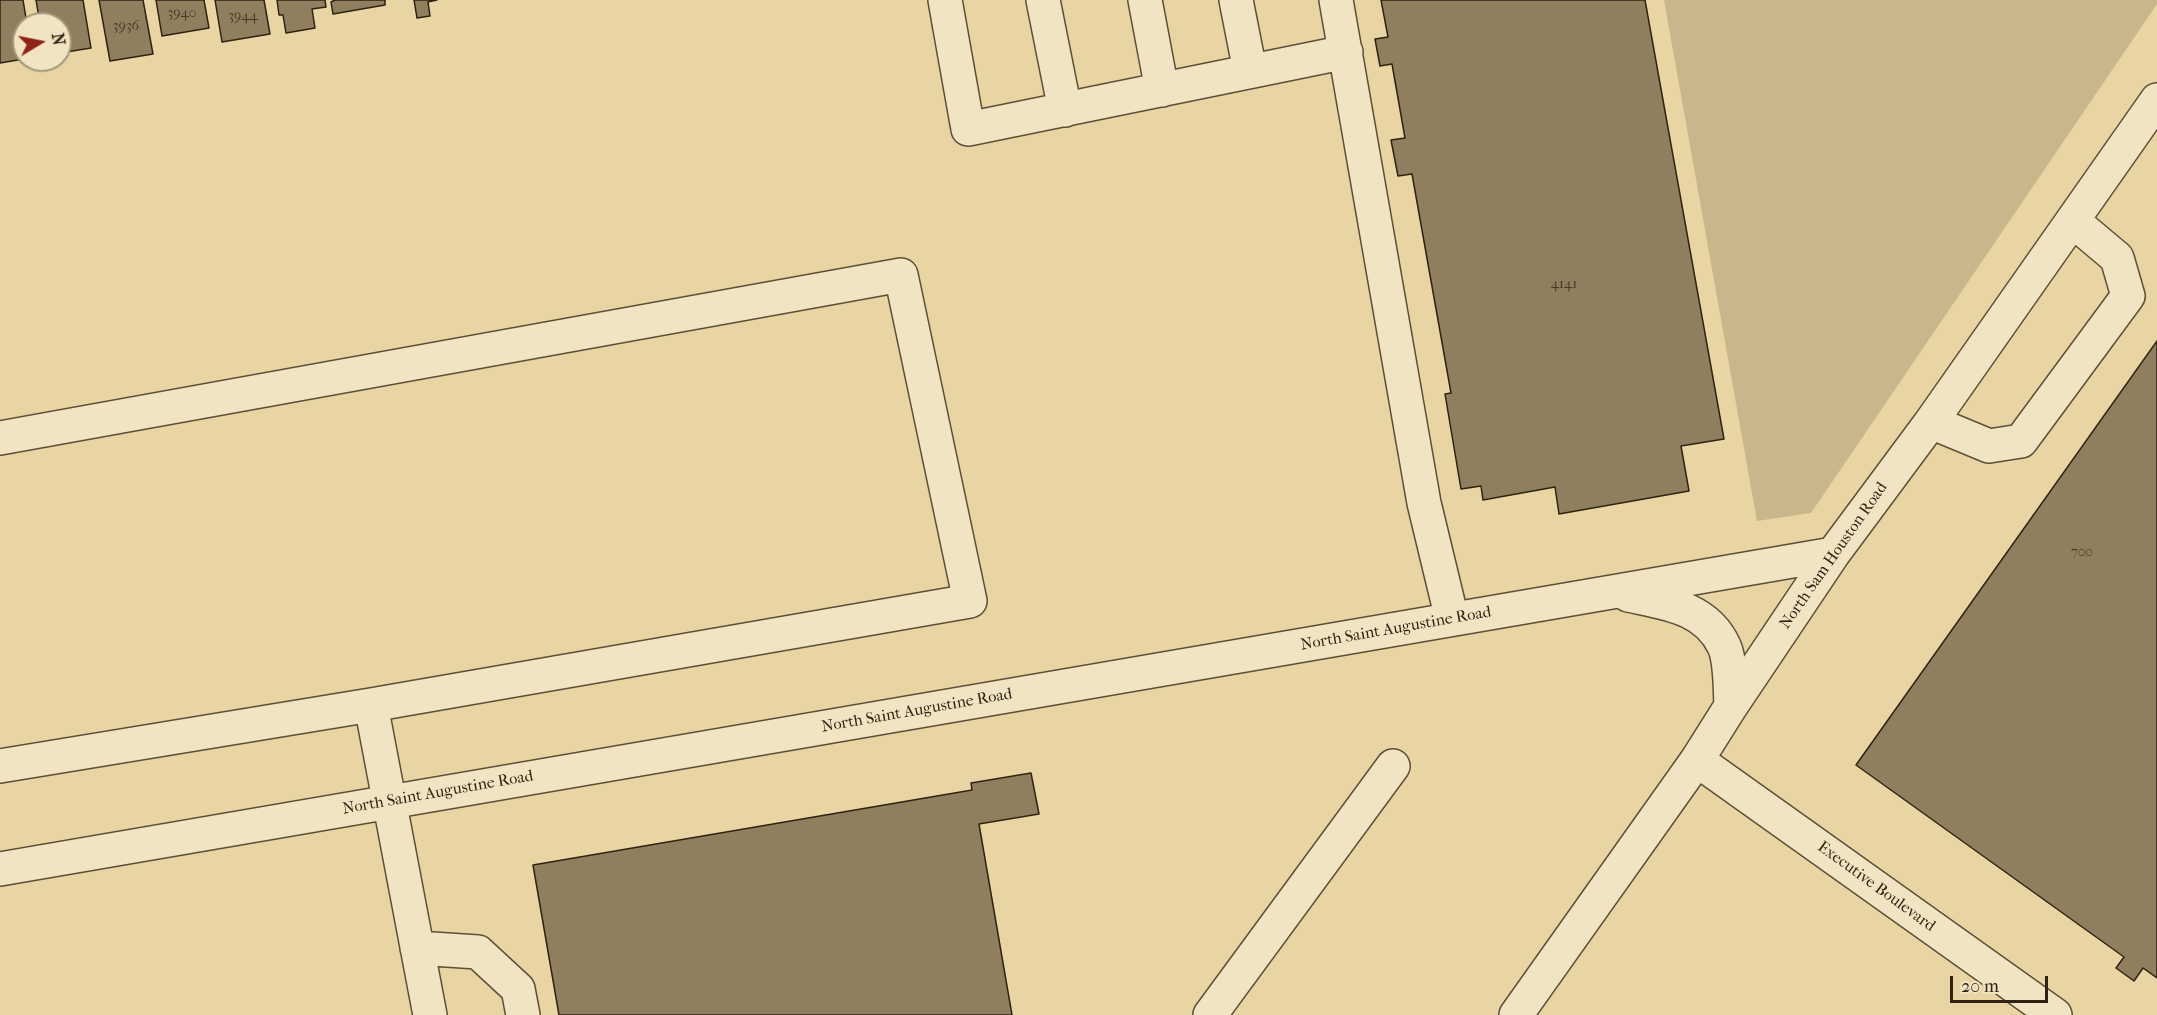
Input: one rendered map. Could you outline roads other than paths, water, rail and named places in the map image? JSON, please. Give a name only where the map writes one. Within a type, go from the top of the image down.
[{"type":"street","points":[[945,0],[968,129],[1346,52]]},
{"type":"street","points":[[1043,0],[1065,110]]},
{"type":"street","points":[[1145,0],[1162,90]]},
{"type":"street","points":[[1236,0],[1250,71]]},
{"type":"street","points":[[1336,0],[1424,503],[1452,619]]},
{"type":"street","name":"North Sam Houston Road","points":[[1523,1013],[1697,760],[1833,554],[1931,422],[2157,100]]},
{"type":"street","points":[[1931,422],[1989,446],[2022,441],[2128,296],[2117,258],[2073,221]]},
{"type":"street","points":[[0,438],[901,275],[970,601],[371,705],[0,766]]},
{"type":"street","name":"North Saint Augustine Road","points":[[0,868],[1833,554]]},
{"type":"street","points":[[1612,592],[1683,607],[1708,624],[1724,646],[1731,706]]},
{"type":"street","points":[[371,705],[430,1015]]},
{"type":"street","name":"Executive Boulevard","points":[[1697,760],[2055,1015]]},
{"type":"street","points":[[1210,1015],[1393,766]]},
{"type":"street","points":[[417,948],[478,952],[518,989],[523,1015]]}]
